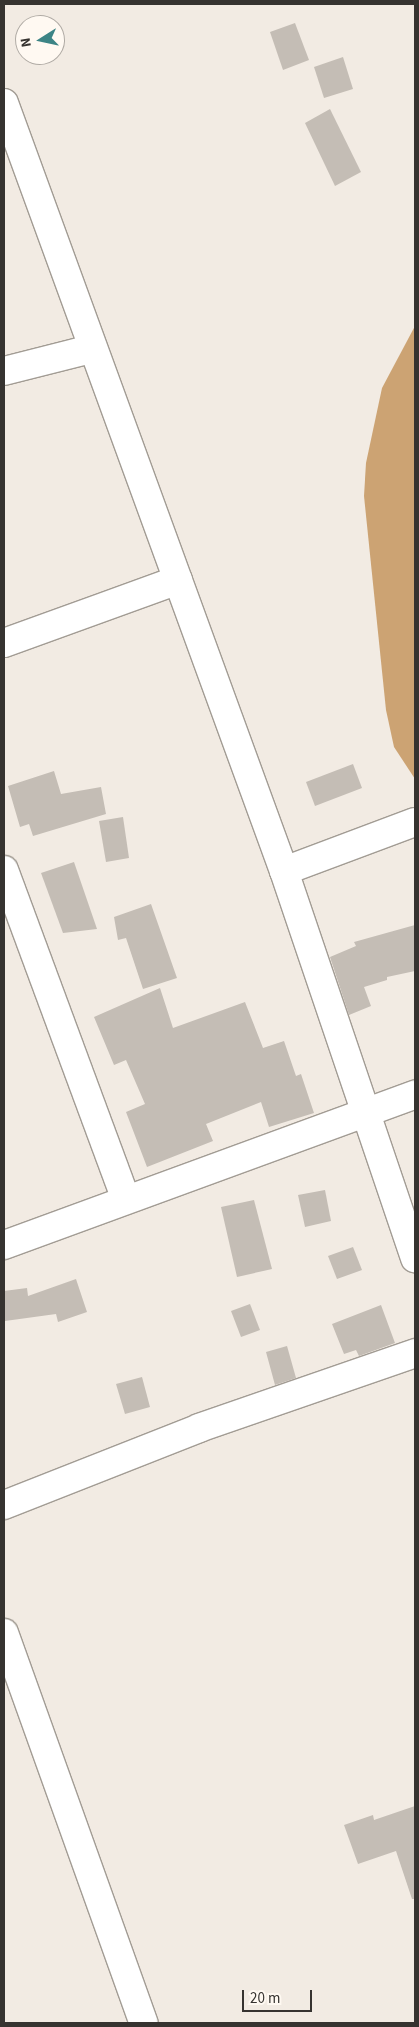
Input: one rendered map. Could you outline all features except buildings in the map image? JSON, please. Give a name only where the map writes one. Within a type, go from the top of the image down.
[{"type":"street","points":[[4,103],[91,349],[284,871],[415,1258]]},
{"type":"street","points":[[4,371],[91,349]]},
{"type":"street","points":[[4,643],[178,580]]},
{"type":"street","points":[[284,871],[415,822]]},
{"type":"street","points":[[4,870],[126,1199]]},
{"type":"street","points":[[4,1245],[415,1095]]},
{"type":"street","points":[[4,1505],[199,1428],[415,1353]]},
{"type":"street","points":[[4,1633],[144,2023]]},
{"type":"shaded area","points":[[415,326],[415,779],[394,747],[386,710],[364,496],[366,463],[382,388]]}]
